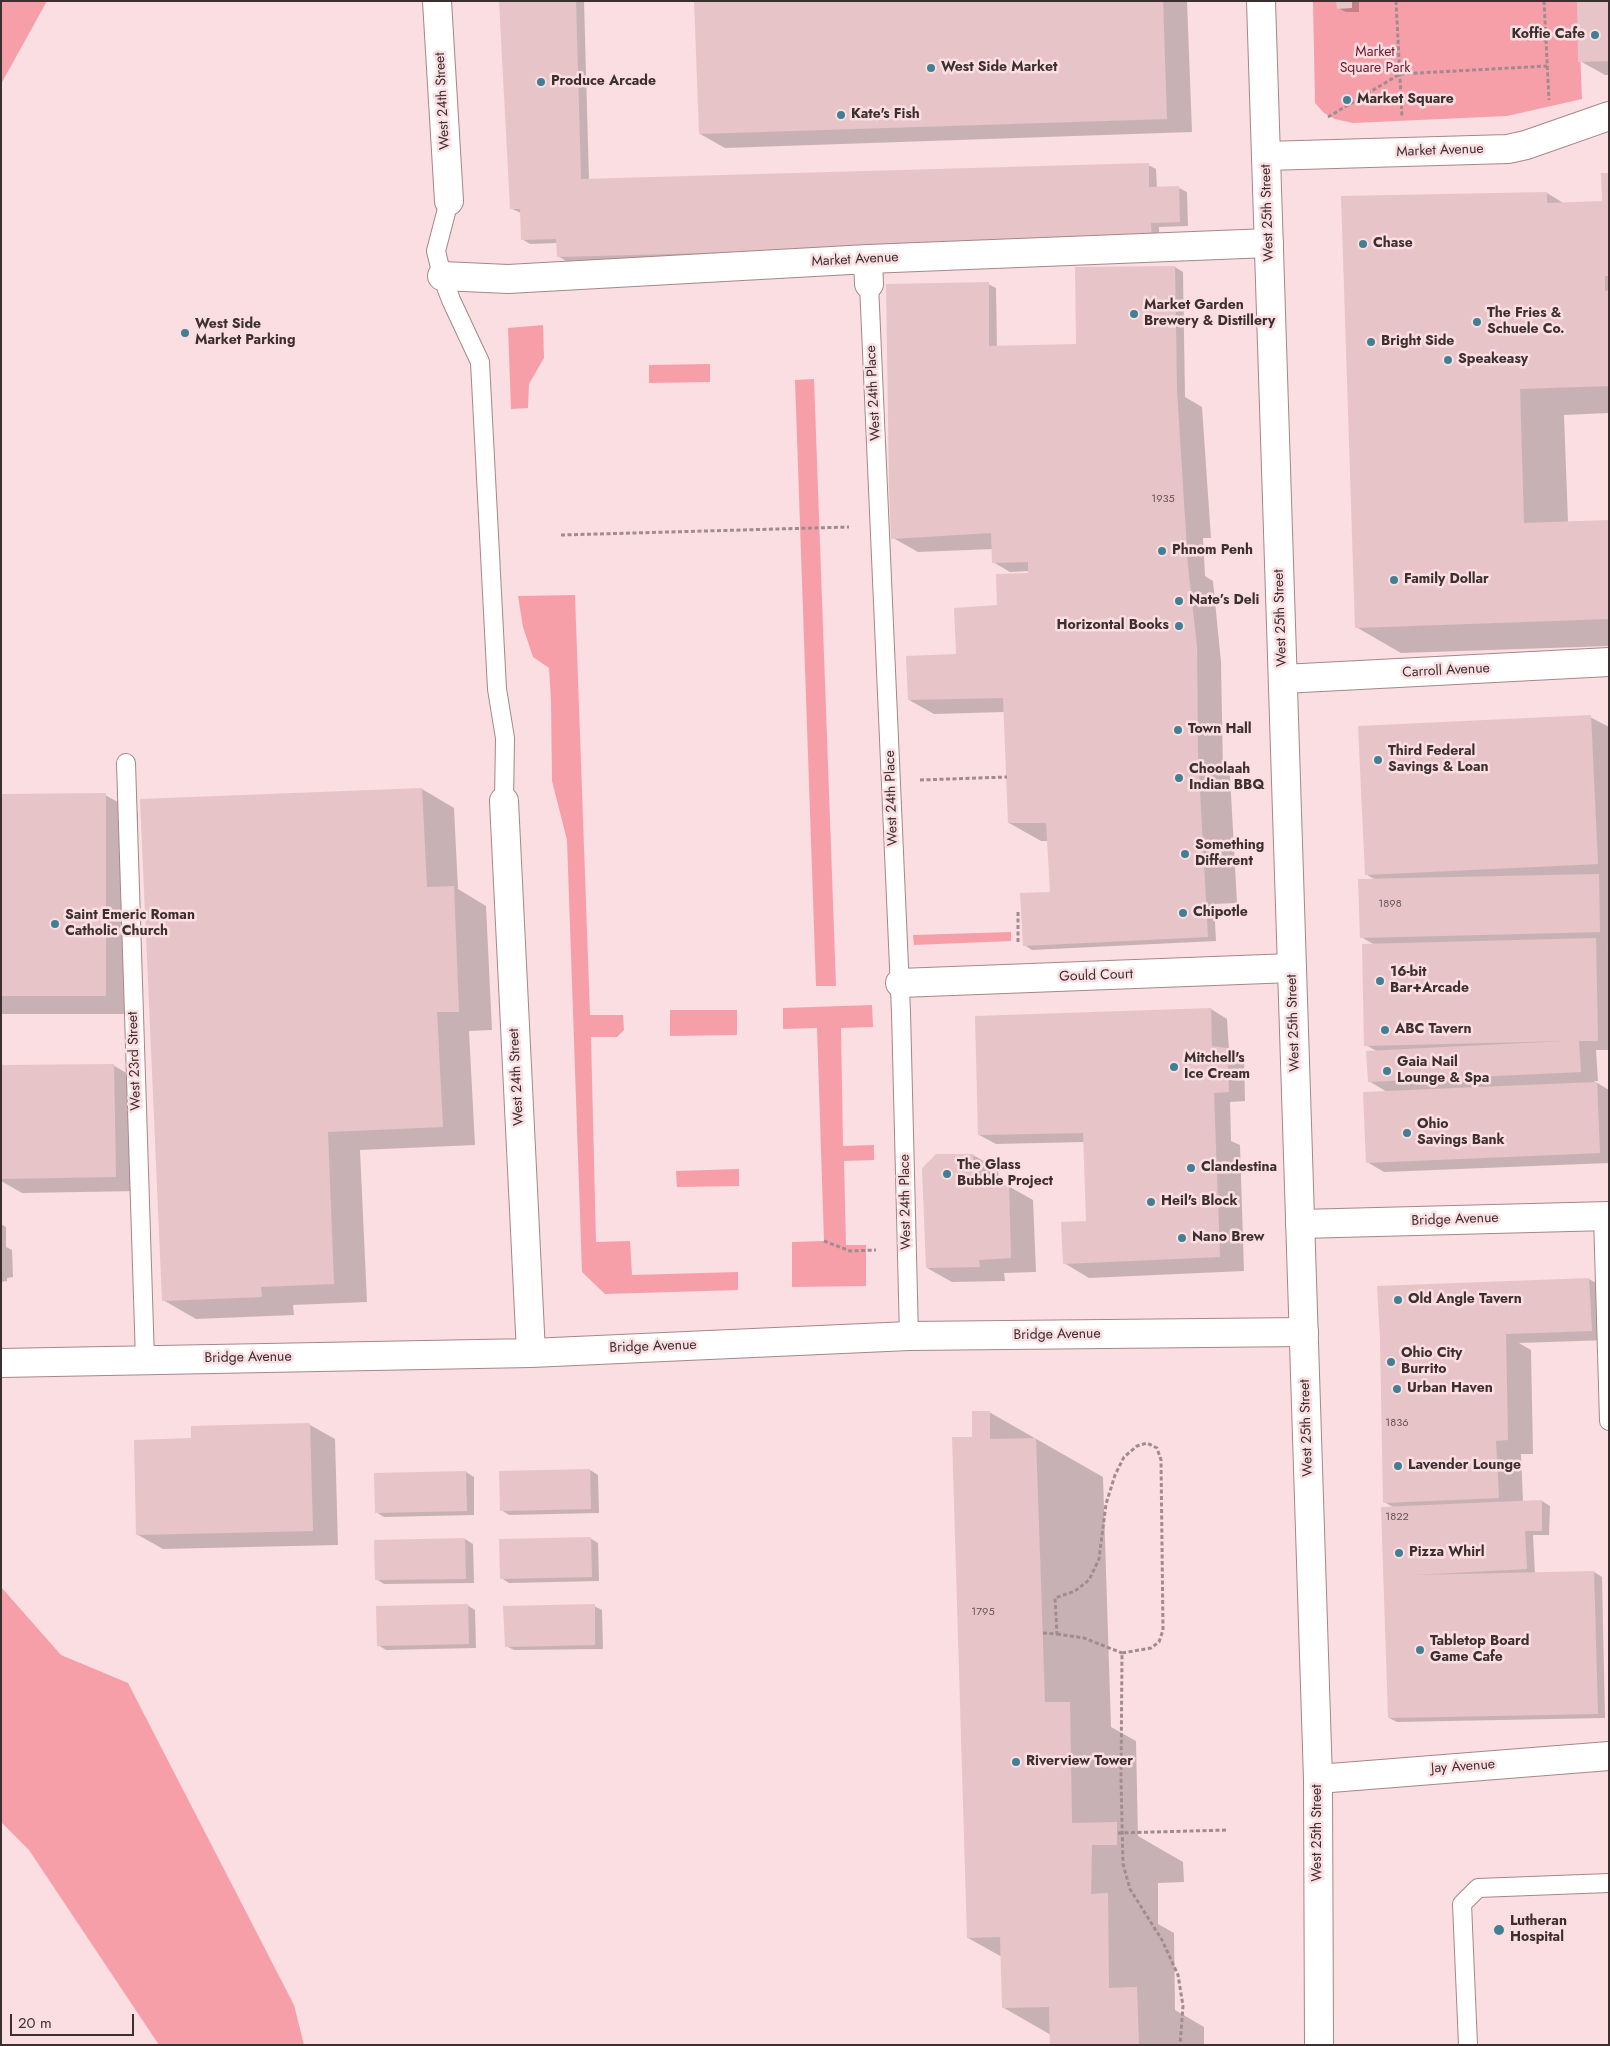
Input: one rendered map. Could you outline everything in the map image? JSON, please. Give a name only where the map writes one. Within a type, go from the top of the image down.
[{"type":"street","name":"West 24th Street","points":[[437,1],[449,201]]},
{"type":"street","name":"West 25th Street","points":[[1261,1],[1318,1779],[1319,2045]]},
{"type":"street","name":"Market Avenue","points":[[1266,156],[1508,149],[1526,145],[1609,116]]},
{"type":"street","name":"Market Avenue","points":[[442,276],[508,279],[869,271],[1269,243]]},
{"type":"street","name":"Carroll Avenue","points":[[1283,679],[1609,662]]},
{"type":"street","name":"West 24th Street","points":[[504,801],[531,1353]]},
{"type":"street","name":"Gould Court","points":[[900,983],[1292,968]]},
{"type":"street","name":"Bridge Avenue","points":[[1300,1224],[1606,1216]]},
{"type":"street","name":"Bridge Avenue","points":[[1,1363],[531,1353],[909,1336],[1304,1332]]},
{"type":"street","name":"Jay Avenue","points":[[1318,1779],[1609,1756]]},
{"type":"lane","points":[[449,201],[436,250],[442,276],[480,362],[497,689],[505,738],[504,801]]},
{"type":"lane","name":"West 24th Place","points":[[869,271],[900,983],[909,1336]]},
{"type":"lane","name":"West 23rd Street","points":[[126,763],[144,1360]]},
{"type":"lane","points":[[1606,1216],[1609,1421]]},
{"type":"lane","points":[[1468,2045],[1462,1904],[1478,1888],[1609,1883]]},
{"type":"path","points":[[1396,1],[1403,125]]},
{"type":"path","points":[[1544,1],[1549,102]]},
{"type":"path","points":[[1320,121],[1400,74],[1547,66]]},
{"type":"path","points":[[561,535],[880,526]]},
{"type":"path","points":[[891,780],[1007,778]]},
{"type":"path","points":[[824,1241],[850,1251],[881,1250]]},
{"type":"path","points":[[1043,1633],[1084,1638],[1122,1653],[1151,1648],[1159,1642],[1163,1630],[1161,1460],[1157,1448],[1147,1443],[1137,1446],[1124,1457],[1115,1475],[1106,1504],[1099,1559],[1089,1580],[1074,1591],[1056,1598],[1057,1634]]},
{"type":"path","points":[[1122,1653],[1120,1833],[1123,1864],[1130,1889],[1162,1940],[1178,1975],[1184,2006],[1180,2045]]},
{"type":"path","points":[[1120,1833],[1227,1830]]},
{"type":"green space","points":[[1,1],[47,1],[1,84]]},
{"type":"green space","name":"Market Square Park","points":[[1313,1],[1578,1],[1582,99],[1507,116],[1353,123],[1335,119],[1324,113],[1315,103]]},
{"type":"green space","points":[[543,325],[544,358],[529,384],[528,408],[511,409],[508,328]]},
{"type":"green space","points":[[710,364],[710,382],[649,383],[649,365]]},
{"type":"green space","points":[[814,379],[836,986],[816,986],[795,380]]},
{"type":"green space","points":[[575,595],[590,1015],[623,1015],[624,1030],[617,1037],[591,1037],[596,1242],[630,1241],[632,1275],[738,1272],[738,1290],[605,1294],[582,1272],[567,840],[552,781],[549,668],[533,657],[523,627],[518,596]]},
{"type":"green space","points":[[1011,932],[1011,941],[914,945],[913,935]]},
{"type":"green space","points":[[872,1005],[873,1027],[841,1028],[843,1146],[874,1145],[874,1160],[844,1161],[846,1245],[866,1245],[866,1286],[792,1287],[792,1242],[824,1241],[817,1028],[783,1029],[783,1008]]},
{"type":"green space","points":[[670,1010],[737,1010],[737,1035],[670,1036]]},
{"type":"green space","points":[[739,1169],[739,1186],[677,1187],[676,1171]]},
{"type":"green space","points":[[1,1587],[61,1655],[128,1683],[294,2005],[304,2045],[159,2045],[29,1850],[1,1822]]},
{"type":"building","name":"Produce Arcade","points":[[499,1],[576,1],[581,179],[1149,163],[1149,187],[1179,186],[1180,222],[1151,223],[1152,241],[557,257],[556,239],[521,240],[520,209],[510,209]]},
{"type":"building","name":"West Side Market","points":[[694,1],[1163,1],[1167,119],[699,134]]},
{"type":"building","points":[[1336,1],[1352,1],[1352,8],[1337,9]]},
{"type":"building","points":[[1577,1],[1609,1],[1609,61],[1578,62]]},
{"type":"building","points":[[1601,173],[1609,173],[1609,276],[1605,276],[1605,291],[1609,290],[1609,386],[1520,389],[1524,523],[1609,520],[1609,619],[1355,628],[1341,196],[1547,192],[1547,203],[1602,201]]},
{"type":"building","points":[[1175,266],[1177,391],[1188,566],[1197,647],[1198,756],[1208,937],[1023,946],[1020,893],[1050,892],[1046,823],[1008,823],[1003,698],[908,700],[906,656],[956,654],[954,608],[997,605],[996,574],[1028,573],[1028,562],[992,563],[991,533],[891,539],[886,284],[989,282],[989,346],[1076,344],[1075,267]]},
{"type":"building","points":[[1591,715],[1598,864],[1365,875],[1358,726]]},
{"type":"building","points":[[422,788],[427,887],[454,886],[459,1012],[437,1012],[443,1127],[328,1132],[334,1284],[261,1287],[262,1297],[162,1301],[140,799]]},
{"type":"building","name":"Saint Emeric Roman Catholic Church","points":[[106,793],[106,996],[1,996],[1,794]]},
{"type":"building","points":[[1599,874],[1600,932],[1360,938],[1358,879]]},
{"type":"building","points":[[1596,938],[1598,1041],[1579,1041],[1581,1072],[1368,1082],[1366,1051],[1565,1041],[1364,1046],[1362,944]]},
{"type":"building","points":[[1211,1008],[1212,1046],[1227,1048],[1229,1092],[1214,1093],[1220,1257],[1063,1264],[1061,1222],[1086,1221],[1083,1133],[978,1135],[975,1016]]},
{"type":"building","points":[[114,1064],[116,1177],[1,1179],[1,1065]]},
{"type":"building","points":[[1597,1082],[1600,1153],[1366,1163],[1363,1092]]},
{"type":"building","points":[[936,1154],[973,1154],[976,1185],[1009,1185],[1011,1258],[979,1260],[980,1267],[926,1268],[922,1168]]},
{"type":"building","points":[[1589,1278],[1592,1331],[1506,1334],[1508,1440],[1496,1441],[1499,1498],[1383,1503],[1380,1339],[1377,1286]]},
{"type":"building","name":"Riverview Tower","points":[[972,1411],[990,1411],[990,1439],[1036,1438],[1045,1702],[1070,1702],[1072,1823],[1117,1822],[1117,1845],[1092,1845],[1091,1894],[1108,1893],[1109,1988],[1137,1987],[1139,2045],[1050,2045],[1049,2007],[1002,2008],[1000,1937],[967,1938],[952,1437],[972,1437]]},
{"type":"building","points":[[310,1423],[313,1531],[136,1535],[134,1440],[191,1438],[191,1426]]},
{"type":"building","points":[[590,1469],[591,1509],[500,1511],[499,1471]]},
{"type":"building","points":[[466,1471],[467,1511],[375,1513],[374,1473]]},
{"type":"building","points":[[1542,1500],[1542,1531],[1525,1531],[1527,1569],[1413,1575],[1594,1571],[1598,1714],[1388,1718],[1381,1507]]},
{"type":"building","points":[[591,1537],[592,1577],[500,1579],[499,1539]]},
{"type":"building","points":[[465,1538],[466,1579],[375,1580],[374,1540]]},
{"type":"building","points":[[468,1604],[469,1644],[377,1646],[376,1606]]},
{"type":"building","points":[[595,1604],[595,1645],[505,1647],[503,1606]]},
{"type":"place","name":"Koffie Cafe","points":[[1595,35]]},
{"type":"place","name":"West Side Market","points":[[931,68]]},
{"type":"place","name":"Produce Arcade","points":[[541,82]]},
{"type":"place","name":"Market Square","points":[[1347,100]]},
{"type":"place","name":"Kate's Fish","points":[[841,115]]},
{"type":"place","name":"Chase","points":[[1363,244]]},
{"type":"place","name":"Market Garden Brewery & Distillery","points":[[1134,314]]},
{"type":"place","name":"The Fries & Schuele Co.","points":[[1477,322]]},
{"type":"place","name":"West Side Market Parking","points":[[185,333]]},
{"type":"place","name":"Bright Side","points":[[1371,342]]},
{"type":"place","name":"Speakeasy","points":[[1448,360]]},
{"type":"place","name":"Phnom Penh","points":[[1162,551]]},
{"type":"place","name":"Family Dollar","points":[[1394,580]]},
{"type":"place","name":"Nate’s Deli","points":[[1179,601]]},
{"type":"place","name":"Horizontal Books","points":[[1179,626]]},
{"type":"place","name":"Town Hall","points":[[1178,730]]},
{"type":"place","name":"Third Federal Savings & Loan","points":[[1378,760]]},
{"type":"place","name":"Choolaah Indian BBQ","points":[[1179,778]]},
{"type":"place","name":"Something Different","points":[[1185,854]]},
{"type":"place","name":"Chipotle","points":[[1183,913]]},
{"type":"place","name":"Saint Emeric Roman Catholic Church","points":[[55,924]]},
{"type":"place","name":"16-bit Bar+Arcade","points":[[1380,981]]},
{"type":"place","name":"ABC Tavern","points":[[1385,1030]]},
{"type":"place","name":"Mitchell's Ice Cream","points":[[1174,1067]]},
{"type":"place","name":"Gaia Nail Lounge & Spa","points":[[1387,1071]]},
{"type":"place","name":"Ohio Savings Bank","points":[[1407,1133]]},
{"type":"place","name":"Clandestina","points":[[1191,1168]]},
{"type":"place","name":"The Glass Bubble Project","points":[[947,1174]]},
{"type":"place","name":"Heil's Block","points":[[1151,1202]]},
{"type":"place","name":"Nano Brew","points":[[1182,1238]]},
{"type":"place","name":"Old Angle Tavern","points":[[1398,1300]]},
{"type":"place","name":"Ohio City Burrito","points":[[1391,1362]]},
{"type":"place","name":"Urban Haven","points":[[1397,1389]]},
{"type":"place","name":"Lavender Lounge","points":[[1398,1466]]},
{"type":"place","name":"Pizza Whirl","points":[[1399,1553]]},
{"type":"place","name":"Tabletop Board Game Cafe","points":[[1420,1650]]},
{"type":"place","name":"Riverview Tower","points":[[1016,1762]]},
{"type":"place","name":"Lutheran Hospital","points":[[1499,1930]]}]
